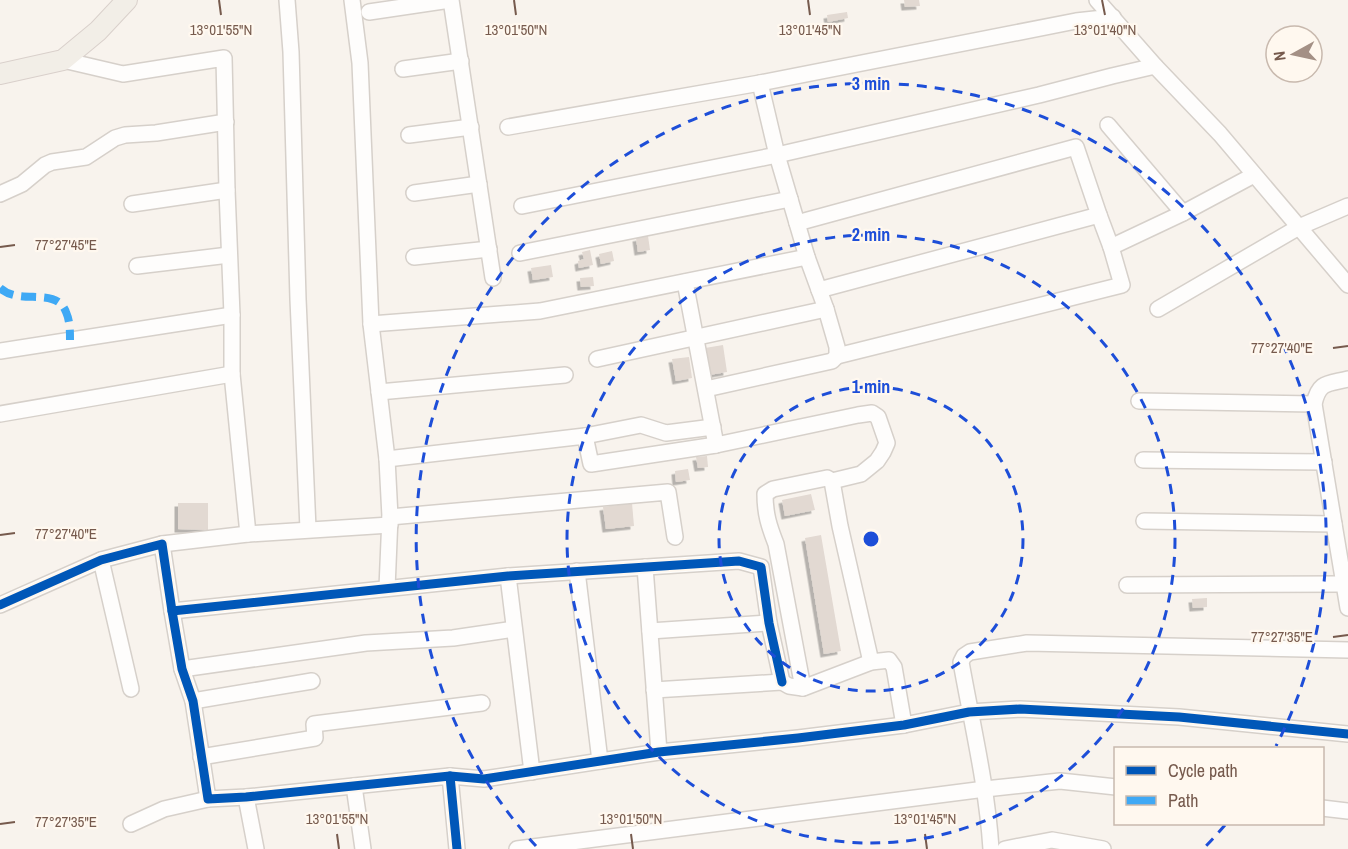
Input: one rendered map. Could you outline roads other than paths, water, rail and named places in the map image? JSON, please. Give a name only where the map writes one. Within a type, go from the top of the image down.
[{"type":"main road","points":[[0,74],[63,60],[98,31],[122,2]]},
{"type":"street","points":[[287,0],[291,52],[298,299],[308,529]]},
{"type":"street","points":[[352,0],[360,63],[371,324],[387,459],[390,521],[387,588]]},
{"type":"street","points":[[369,12],[451,0],[493,278]]},
{"type":"street","points":[[1097,0],[1155,66],[1220,134],[1346,278]]},
{"type":"street","points":[[508,126],[760,83],[1076,21],[1113,17]]},
{"type":"street","points":[[63,60],[123,74],[224,58],[232,374],[248,534]]},
{"type":"street","points":[[403,69],[461,61]]},
{"type":"street","points":[[522,206],[777,155],[1028,98],[1155,66]]},
{"type":"street","points":[[760,83],[777,155],[807,257],[826,309],[837,347],[837,356]]},
{"type":"street","points":[[0,194],[22,184],[45,165],[86,157],[115,138],[226,122]]},
{"type":"street","points":[[1108,125],[1183,213]]},
{"type":"street","points":[[409,135],[471,127]]},
{"type":"street","points":[[706,389],[832,361],[837,356],[1122,285],[1112,247],[1076,147],[797,223]]},
{"type":"street","points":[[1112,247],[1254,175]]},
{"type":"street","points":[[414,193],[479,184]]},
{"type":"street","points":[[132,204],[227,190]]},
{"type":"street","points":[[520,253],[790,199]]},
{"type":"street","points":[[1158,309],[1299,227],[1348,206]]},
{"type":"street","points":[[819,290],[1099,215]]},
{"type":"street","points":[[414,257],[489,249]]},
{"type":"street","points":[[136,266],[229,255]]},
{"type":"street","points":[[371,324],[540,311],[807,257]]},
{"type":"street","points":[[685,282],[716,445]]},
{"type":"street","points":[[597,359],[826,309]]},
{"type":"street","points":[[0,351],[232,315]]},
{"type":"street","points":[[0,414],[232,374]]},
{"type":"street","points":[[379,392],[565,375]]},
{"type":"street","points":[[1348,379],[1323,386],[1316,392],[1314,404],[1348,608]]},
{"type":"street","points":[[1139,401],[1314,404]]},
{"type":"street","points":[[585,436],[591,464],[716,445],[858,415],[872,413],[879,417],[886,443],[877,461],[861,474],[832,481],[827,478],[773,489],[765,494],[765,511],[777,544],[803,688]]},
{"type":"street","points":[[387,459],[585,436],[642,424],[666,433],[713,427]]},
{"type":"street","points":[[1143,460],[1324,462]]},
{"type":"street","points":[[832,481],[871,662]]},
{"type":"street","points":[[0,605],[100,560],[162,544],[248,534],[668,492],[675,537]]},
{"type":"street","points":[[1144,521],[1334,524]]},
{"type":"street","points":[[162,544],[171,611],[182,669],[193,701],[208,799]]},
{"type":"street","points":[[100,560],[130,689]]},
{"type":"street","points":[[171,611],[508,576],[739,561],[761,567],[769,622],[782,682]]},
{"type":"street","points":[[645,567],[659,752]]},
{"type":"street","points":[[577,571],[600,761]]},
{"type":"street","points":[[508,576],[532,772]]},
{"type":"street","points":[[1127,585],[1344,584]]},
{"type":"street","points":[[650,631],[769,622]]},
{"type":"street","points":[[182,669],[366,643],[453,638],[514,629]]},
{"type":"street","points":[[991,849],[985,789],[961,662],[970,652],[1027,643],[1348,650]]},
{"type":"street","points":[[654,690],[782,682],[789,686],[803,688],[871,662],[889,660],[894,667],[904,725]]},
{"type":"street","points":[[193,701],[312,681]]},
{"type":"street","points":[[201,756],[315,738],[314,724],[482,703]]},
{"type":"street","points":[[131,824],[164,809],[208,799],[450,776],[484,779],[659,752],[904,725],[969,712],[1020,709],[1179,717],[1348,734]]},
{"type":"street","points":[[450,776],[457,849]]},
{"type":"street","points":[[517,849],[1060,781],[1114,787]]},
{"type":"street","points":[[354,786],[363,849]]},
{"type":"street","points":[[246,797],[256,849]]},
{"type":"street","points":[[1324,808],[1348,811]]},
{"type":"street","points":[[1005,849],[1052,840],[1103,849]]}]
